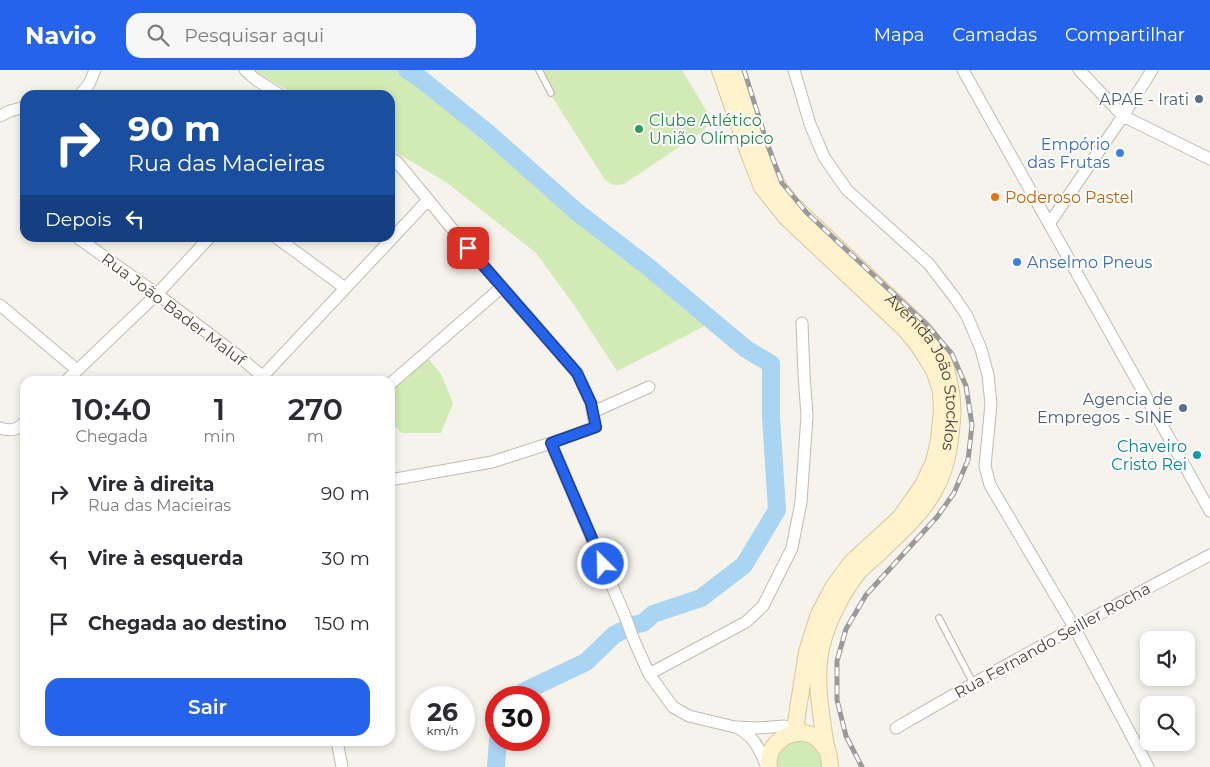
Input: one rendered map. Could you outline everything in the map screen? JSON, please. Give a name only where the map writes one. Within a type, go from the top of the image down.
[{"type":"main road","name":"Avenida João Stocklos","points":[[720,70],[762,187],[787,218],[906,330],[934,370],[941,391],[942,411],[939,440],[934,462],[923,485],[900,518],[851,563],[834,586],[819,614],[807,652],[796,722],[796,734],[812,735],[820,741],[832,760]]},
{"type":"main road","name":"Avenida João Stocklos","points":[[733,70],[763,156],[770,173],[780,188],[790,202],[805,217],[921,327],[936,346],[945,367],[951,391],[953,414],[950,442],[945,465],[936,487],[912,521],[860,570],[830,619],[824,637],[820,655],[818,684],[832,760]]},
{"type":"main road","points":[[768,767],[770,753],[775,745],[783,738],[796,734]]},
{"type":"street","points":[[84,90],[95,70]]},
{"type":"street","points":[[245,70],[272,90]]},
{"type":"street","points":[[794,70],[810,124],[824,158],[847,190],[929,264],[967,316],[981,349],[988,375],[991,404],[985,466],[990,485],[1074,627],[1148,767]]},
{"type":"street","points":[[963,70],[1210,511]]},
{"type":"street","points":[[1079,70],[1123,116],[1210,159]]},
{"type":"street","points":[[1049,224],[1152,70]]},
{"type":"street","points":[[0,116],[20,109]]},
{"type":"street","points":[[395,161],[577,373],[591,403],[596,427],[492,462],[395,479]]},
{"type":"street","points":[[395,235],[428,200]]},
{"type":"street","name":"Rua João Bader Maluf","points":[[84,242],[157,294],[261,376]]},
{"type":"street","points":[[71,376],[157,294],[206,242]]},
{"type":"street","points":[[282,242],[345,288]]},
{"type":"street","points":[[268,376],[388,242]]},
{"type":"street","points":[[395,380],[502,287]]},
{"type":"street","points":[[0,305],[77,370]]},
{"type":"street","points":[[649,674],[746,622],[763,606],[792,548],[800,502],[808,416],[802,323]]},
{"type":"street","points":[[593,412],[649,387]]},
{"type":"street","points":[[0,428],[10,430],[20,427]]},
{"type":"street","points":[[551,443],[649,674],[673,707],[689,716],[735,726],[758,728],[784,726],[789,727],[796,734]]},
{"type":"street","name":"Rua Fernando Seiller Rocha","points":[[896,728],[1074,627],[1210,555]]},
{"type":"street","points":[[735,726],[754,740],[768,767]]},
{"type":"street","points":[[338,746],[342,767]]},
{"type":"lane","points":[[539,70],[551,93]]},
{"type":"lane","points":[[939,618],[973,683]]},
{"type":"green space","points":[[252,70],[398,70],[705,326],[617,371],[574,305],[536,253],[446,182],[395,152],[395,90],[287,90]]},
{"type":"green space","name":"Clube Atlético União Olímpico","points":[[535,70],[682,70],[707,112],[707,124],[703,131],[624,184],[612,184],[605,180]]},
{"type":"green space","points":[[427,357],[441,374],[453,403],[441,433],[402,433],[395,427],[395,386]]},
{"type":"green space","points":[[796,739],[807,742],[815,747],[820,755],[821,767],[774,767],[777,750]]},
{"type":"waterway","points":[[407,70],[488,133],[577,212],[647,266],[746,349],[771,364],[771,417],[777,510],[744,565],[701,598],[653,614],[643,623],[633,625],[614,635],[586,662],[536,686]]},
{"type":"waterway","points":[[496,767],[497,751]]},
{"type":"railway","points":[[744,70],[782,183],[807,213],[927,325],[952,354],[966,386],[972,425],[968,460],[954,493],[937,517],[866,595],[846,629],[837,661],[837,700],[846,736],[862,767]]},
{"type":"place","name":"APAE - Irati","points":[[1199,99]]},
{"type":"place","name":"Clube Atlético União Olímpico","points":[[639,129]]},
{"type":"place","name":"Empório das Frutas","points":[[1120,153]]},
{"type":"place","name":"Poderoso Pastel","points":[[995,197]]},
{"type":"place","name":"Anselmo Pneus","points":[[1017,262]]},
{"type":"place","name":"Agencia de Empregos - SINE","points":[[1183,408]]},
{"type":"place","name":"Chaveiro Cristo Rei","points":[[1197,455]]},
{"type":"route","points":[[468,248],[577,373],[591,403],[596,427],[551,443],[603,564]]}]
